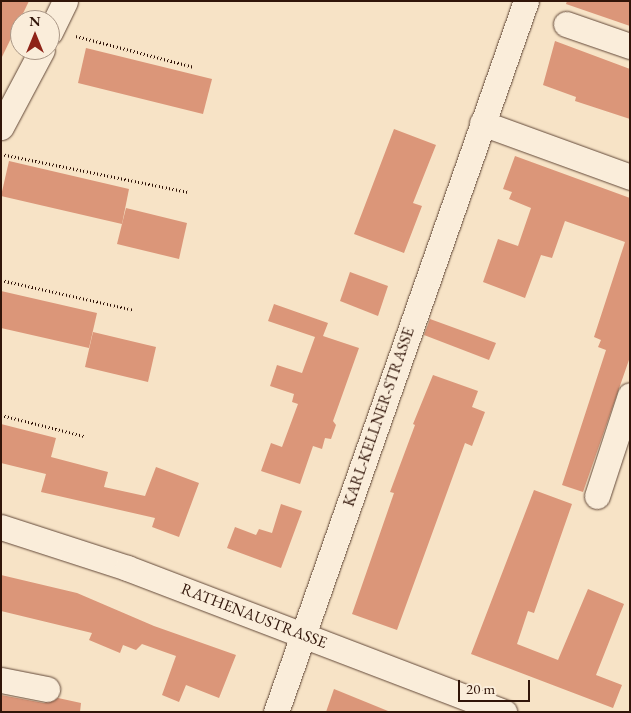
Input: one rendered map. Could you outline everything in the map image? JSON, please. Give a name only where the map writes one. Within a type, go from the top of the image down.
[{"type":"street","name":"KARL-KELLNER-STRASSE","points":[[276,712],[526,1]]},
{"type":"street","points":[[566,24],[630,46]]},
{"type":"street","points":[[1,127],[36,60]]},
{"type":"street","points":[[482,123],[630,177]]},
{"type":"street","points":[[597,496],[630,395]]},
{"type":"street","name":"RATHENAUSTRASSE","points":[[1,527],[26,532],[126,568],[304,634],[504,712]]},
{"type":"street","points":[[1,680],[47,689]]},
{"type":"path","points":[[60,39],[194,67]]},
{"type":"path","points":[[1,154],[188,192]]},
{"type":"path","points":[[1,280],[134,310]]},
{"type":"path","points":[[1,415],[84,436]]},
{"type":"building","points":[[1,1],[29,1],[25,10],[10,10],[10,40],[1,59]]},
{"type":"building","points":[[567,1],[630,1],[630,26],[566,4]]},
{"type":"building","points":[[555,41],[630,69],[630,119],[575,101],[576,97],[543,85]]},
{"type":"building","points":[[86,48],[212,79],[203,114],[78,83]]},
{"type":"building","points":[[394,129],[436,145],[413,203],[422,206],[404,253],[354,234]]},
{"type":"building","points":[[515,156],[630,198],[630,357],[583,492],[562,485],[606,350],[598,347],[601,340],[594,337],[625,242],[565,221],[552,258],[541,255],[525,298],[483,282],[498,239],[518,246],[531,208],[509,199],[512,192],[503,189]]},
{"type":"building","points":[[9,161],[129,189],[122,224],[1,196]]},
{"type":"building","points":[[126,208],[187,223],[179,259],[117,244]]},
{"type":"building","points":[[350,272],[388,286],[378,316],[340,301]]},
{"type":"building","points":[[1,291],[97,313],[89,348],[1,328]]},
{"type":"building","points":[[274,304],[328,323],[323,336],[359,348],[333,421],[336,425],[331,439],[325,438],[322,449],[313,446],[300,484],[261,471],[271,443],[282,447],[298,404],[292,402],[294,394],[270,386],[277,365],[302,373],[315,337],[268,321]]},
{"type":"building","points":[[430,319],[496,343],[489,360],[424,335]]},
{"type":"building","points":[[93,332],[156,347],[148,382],[85,367]]},
{"type":"building","points":[[433,375],[478,391],[472,407],[485,412],[472,446],[465,443],[397,630],[352,614],[394,493],[390,492],[415,425],[413,424]]},
{"type":"building","points":[[1,424],[56,438],[51,457],[108,472],[104,487],[145,496],[156,467],[199,483],[179,537],[152,527],[155,518],[41,492],[46,474],[1,463]]},
{"type":"building","points":[[534,490],[572,504],[534,613],[528,611],[517,644],[558,660],[588,589],[624,604],[596,675],[622,685],[613,708],[471,654]]},
{"type":"building","points":[[281,504],[302,511],[281,568],[227,548],[235,527],[256,535],[259,529],[272,533]]},
{"type":"building","points":[[1,575],[77,593],[154,626],[236,655],[219,698],[186,685],[179,702],[162,695],[176,656],[142,644],[136,650],[123,645],[120,653],[89,640],[92,633],[1,611]]},
{"type":"building","points":[[334,689],[388,711],[388,712],[326,712]]},
{"type":"building","points":[[1,695],[44,703],[58,698],[81,703],[80,712],[1,712]]}]
